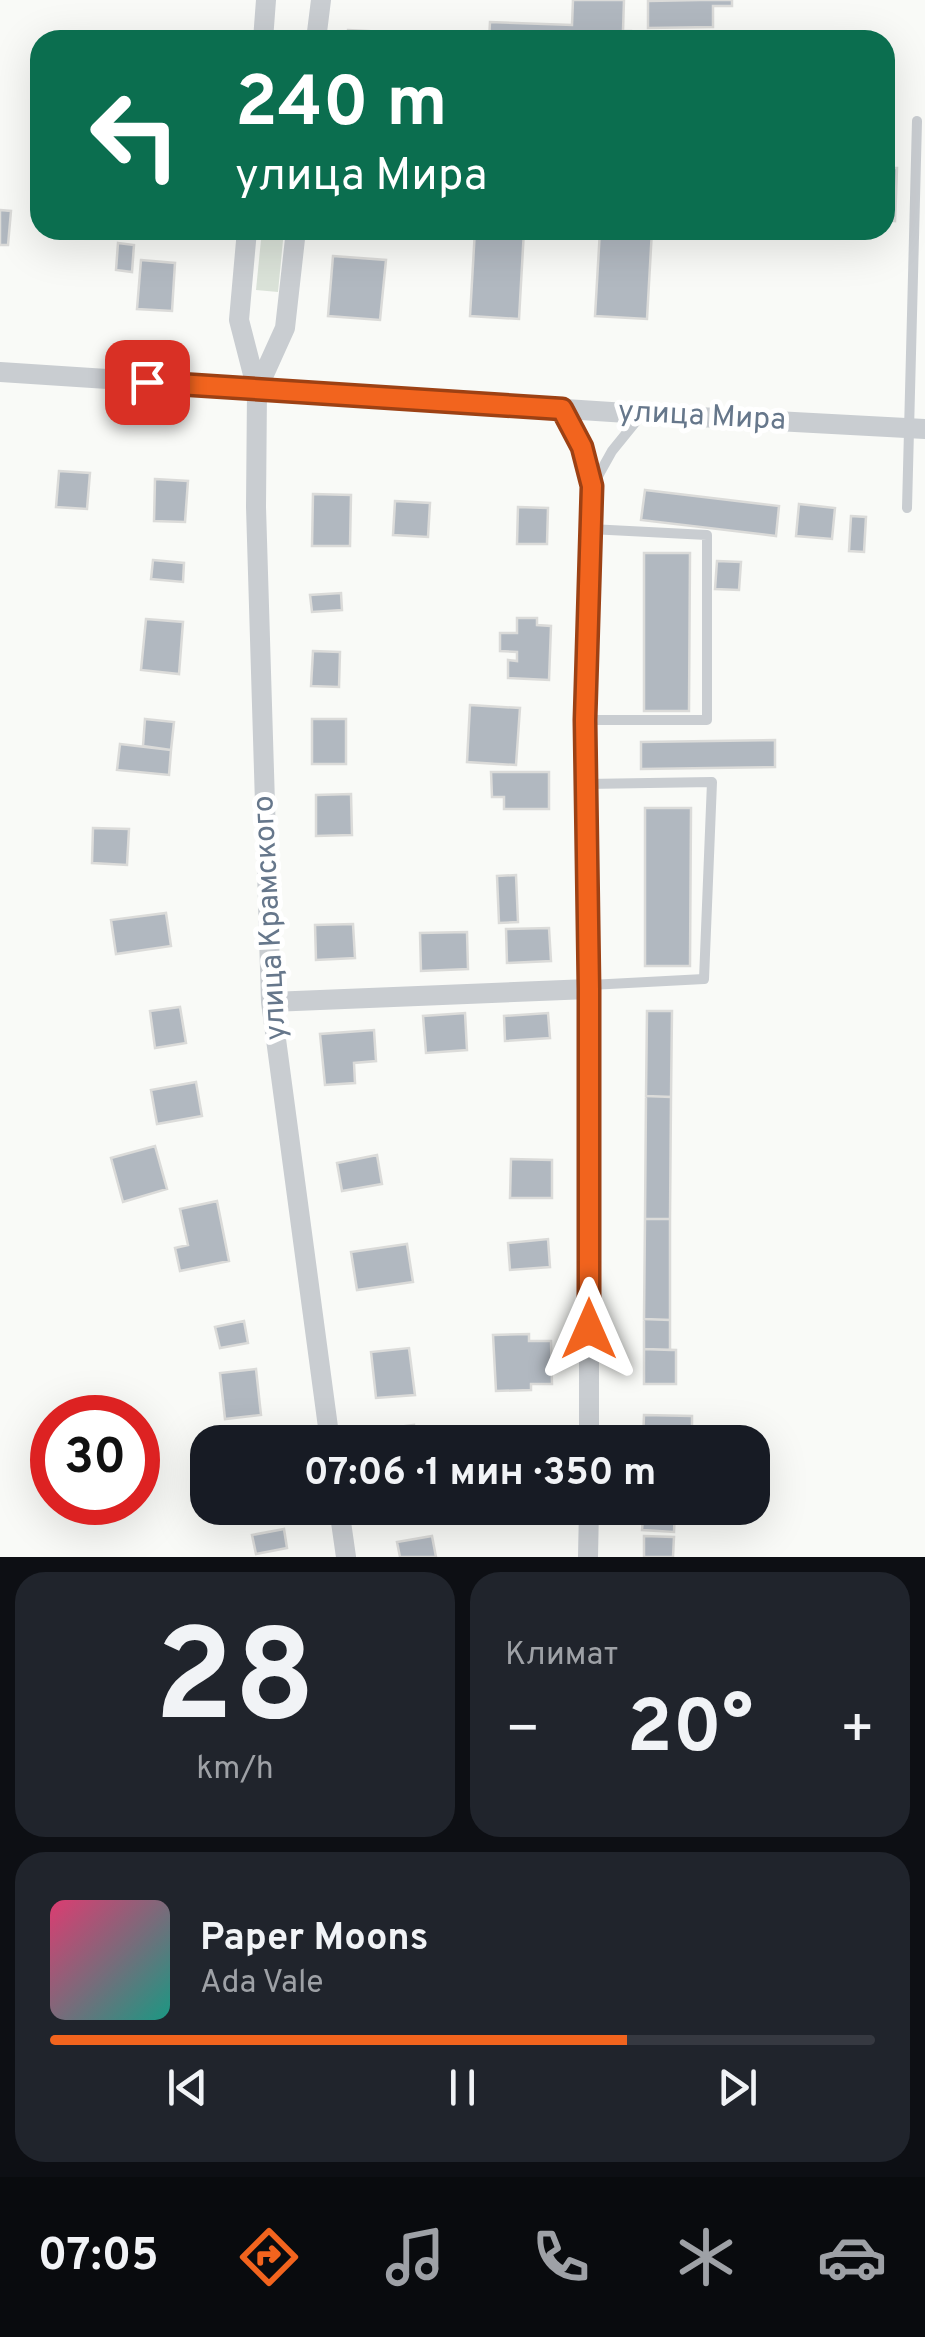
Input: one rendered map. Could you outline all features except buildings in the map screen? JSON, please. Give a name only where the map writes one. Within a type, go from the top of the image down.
[{"type":"street","points":[[263,30],[266,0]]},
{"type":"street","points":[[317,30],[320,0]]},
{"type":"street","name":"улица Крамского","points":[[246,240],[239,320],[258,390],[256,506],[271,1002],[328,1425]]},
{"type":"street","name":"улица Крамского","points":[[258,390],[285,328],[295,240]]},
{"type":"street","name":"улица Мира","points":[[0,372],[917,428]]},
{"type":"street","points":[[562,409],[582,447],[592,486],[585,720],[589,1425]]},
{"type":"street","points":[[271,1002],[589,987]]},
{"type":"street","points":[[341,1525],[346,1557]]},
{"type":"street","points":[[588,1557],[589,1525]]},
{"type":"lane","points":[[907,508],[917,428],[917,121]]},
{"type":"lane","points":[[592,486],[612,451],[642,414]]},
{"type":"lane","points":[[585,720],[707,720],[707,535],[590,529]]},
{"type":"lane","points":[[586,784],[712,782],[704,979],[589,987]]},
{"type":"shaded area","points":[[261,240],[283,240],[278,292],[256,290]]},
{"type":"route","points":[[147,382],[562,409],[582,447],[592,486],[585,720],[589,1329]]}]
